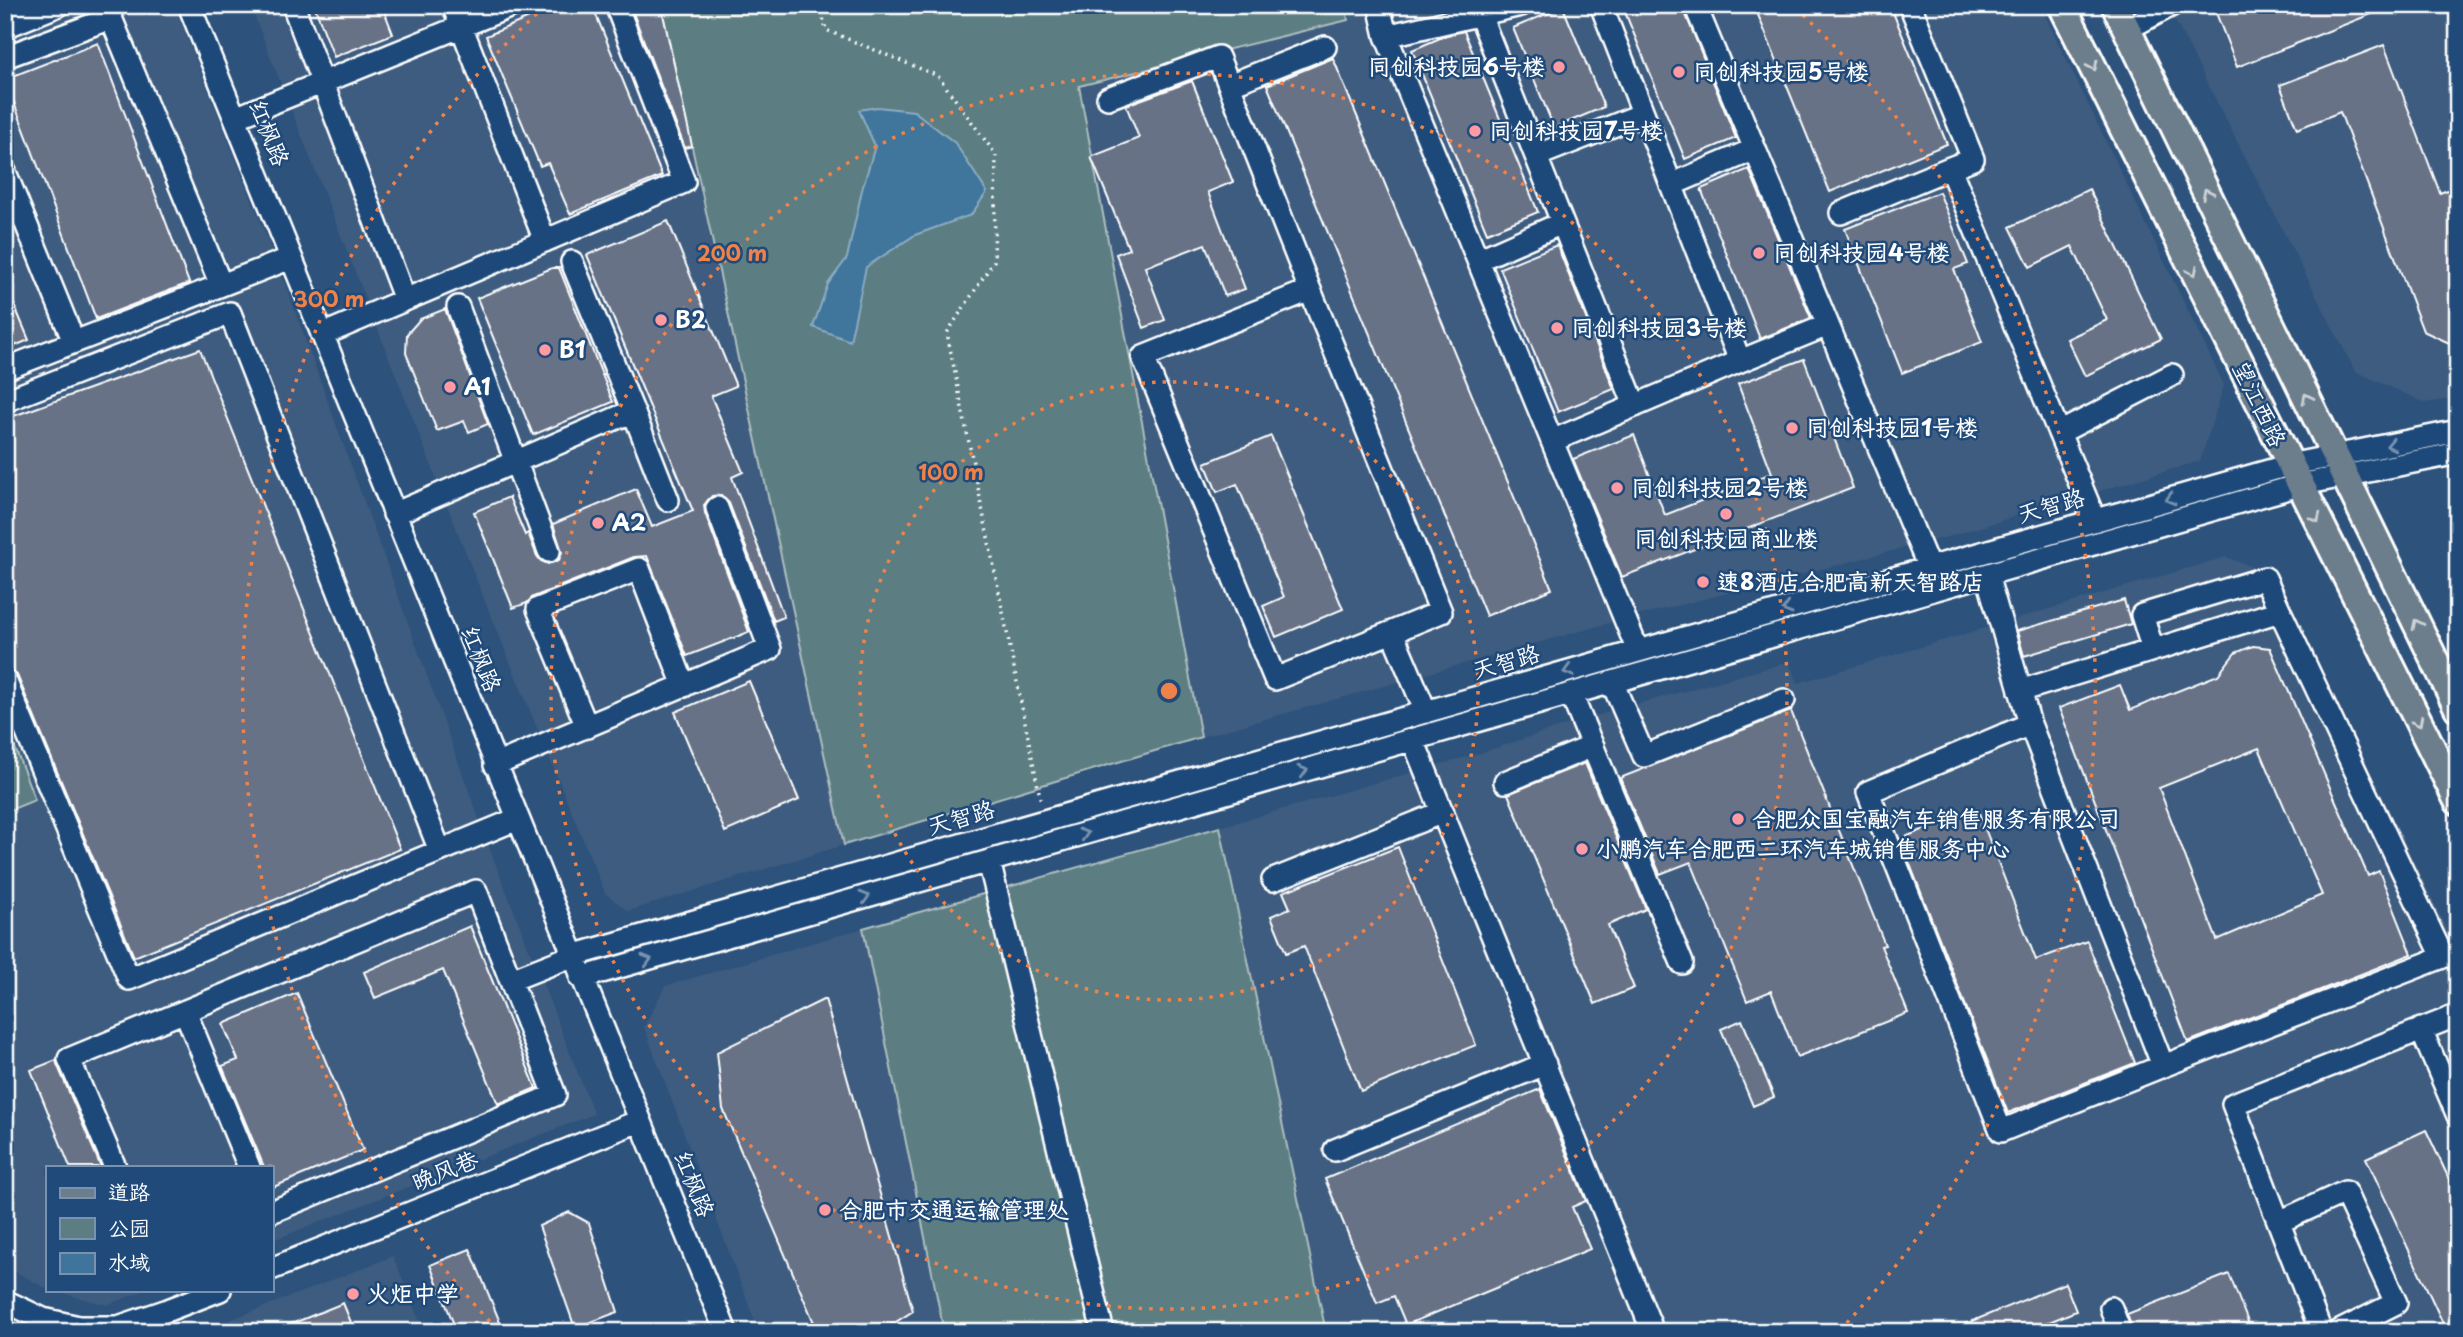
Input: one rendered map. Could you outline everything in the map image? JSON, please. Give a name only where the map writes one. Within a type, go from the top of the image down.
[{"type":"main road","name":"望江西路","points":[[2062,5],[2456,799]]},
{"type":"main road","name":"望江西路","points":[[2121,17],[2458,708]]},
{"type":"street","points":[[5,27],[59,5]]},
{"type":"street","name":"红枫路","points":[[189,5],[726,1332]]},
{"type":"street","points":[[293,5],[405,300]]},
{"type":"street","points":[[453,5],[545,241]]},
{"type":"street","points":[[234,118],[514,5]]},
{"type":"street","points":[[322,335],[684,182],[616,5]]},
{"type":"street","points":[[1379,5],[1386,36],[1638,651]]},
{"type":"street","points":[[1386,36],[1521,5]]},
{"type":"street","points":[[1601,5],[1740,361]]},
{"type":"street","points":[[1695,5],[1929,568]]},
{"type":"street","points":[[1841,213],[1973,159],[1910,5]]},
{"type":"street","points":[[2121,17],[2172,5]]},
{"type":"street","points":[[1480,15],[1635,406]]},
{"type":"street","points":[[5,57],[111,18],[221,285]]},
{"type":"street","points":[[1229,85],[1325,47]]},
{"type":"street","points":[[1108,98],[1219,57],[1441,612],[1275,679],[1143,358],[1310,290]]},
{"type":"street","points":[[1536,156],[1643,114]]},
{"type":"street","points":[[1671,185],[1755,149]]},
{"type":"street","points":[[1950,168],[2095,520]]},
{"type":"street","points":[[5,172],[74,342]]},
{"type":"street","points":[[1478,260],[1562,223]]},
{"type":"street","points":[[5,369],[291,258]]},
{"type":"street","points":[[572,262],[668,499]]},
{"type":"street","points":[[458,307],[549,551]]},
{"type":"street","points":[[5,401],[229,313],[440,851]]},
{"type":"street","points":[[1552,441],[1828,325]]},
{"type":"street","points":[[2059,433],[2172,375]]},
{"type":"street","points":[[394,514],[633,411]]},
{"type":"street","name":"天智路","points":[[2341,466],[2458,431]]},
{"type":"street","name":"天智路","points":[[510,980],[572,956],[2095,520],[2341,466],[2458,453]]},
{"type":"street","name":"天智路","points":[[581,978],[1987,575],[2294,475]]},
{"type":"street","points":[[495,765],[770,649],[717,508]]},
{"type":"street","points":[[587,727],[538,610],[639,569],[684,686]]},
{"type":"street","points":[[1987,575],[2030,724],[2163,1066]]},
{"type":"street","points":[[2030,724],[1868,792],[2001,1131],[2442,957],[2265,578],[2142,615],[2153,650]]},
{"type":"street","points":[[2020,691],[2280,611]]},
{"type":"street","points":[[1392,632],[1426,712]]},
{"type":"street","points":[[5,680],[129,979],[517,819]]},
{"type":"street","points":[[1612,682],[1644,756],[1784,700]]},
{"type":"street","points":[[1571,694],[1682,963]]},
{"type":"street","points":[[1413,740],[1653,1332]]},
{"type":"street","points":[[1505,782],[1592,746]]},
{"type":"street","points":[[1273,880],[1443,813]]},
{"type":"street","points":[[989,861],[1103,1332]]},
{"type":"street","points":[[115,1166],[69,1059],[476,891],[555,1095],[273,1211]]},
{"type":"street","points":[[185,1011],[249,1166]]},
{"type":"street","points":[[2321,1332],[2233,1104],[2458,1015]]},
{"type":"street","points":[[2421,1029],[2458,1116]]},
{"type":"street","points":[[1335,1150],[1545,1064]]},
{"type":"street","name":"晚风巷","points":[[273,1268],[639,1121]]},
{"type":"street","points":[[2279,1222],[2345,1192],[2396,1303],[2338,1332]]},
{"type":"street","points":[[5,1301],[55,1322],[79,1327],[118,1327],[214,1292]]},
{"type":"street","points":[[2111,1308],[2120,1332]]},
{"type":"path","points":[[820,5],[826,30],[938,76],[996,155],[994,261],[947,333],[1045,821]]},
{"type":"shaded area","points":[[5,5],[174,5],[283,278],[491,852],[594,1114],[273,1240],[273,1166],[46,1166],[46,1288],[5,1266]]},
{"type":"shaded area","points":[[250,5],[661,5],[844,845],[628,911],[605,893],[482,594]]},
{"type":"shaded area","points":[[1345,5],[2040,5],[2224,385],[2200,461],[1947,537],[1602,625],[1201,737],[1079,85],[1347,20]]},
{"type":"shaded area","points":[[2167,5],[2458,5],[2458,398],[2425,403],[2355,371]]},
{"type":"shaded area","points":[[2226,557],[2277,576],[2458,953],[2458,1332],[1326,1332],[1220,827],[1477,754],[1591,717],[1789,662],[1798,683]]},
{"type":"shaded area","points":[[863,928],[944,1332],[759,1332],[644,1027],[665,986]]},
{"type":"shaded area","name":"火炬中学","points":[[393,1256],[424,1332],[200,1332]]},
{"type":"shaded area","points":[[58,1292],[141,1292],[107,1305]]},
{"type":"green space","points":[[661,5],[1345,5],[1348,20],[1079,86],[1201,737],[844,845]]},
{"type":"green space","points":[[5,722],[35,800],[5,812]]},
{"type":"green space","points":[[1220,827],[1326,1332],[944,1332],[863,928]]},
{"type":"water","points":[[877,107],[914,111],[955,143],[987,192],[971,215],[915,235],[866,267],[850,341],[813,327],[828,284],[847,258],[875,146],[859,110]]},
{"type":"building","points":[[314,5],[382,5],[393,34],[334,57]]},
{"type":"building","points":[[560,5],[592,5],[662,176],[570,214],[548,163],[540,166],[486,36]]},
{"type":"building","points":[[630,5],[661,5],[692,146],[685,148]]},
{"type":"building","name":"同创科技园5号楼","points":[[1622,5],[1682,5],[1736,138],[1685,159]]},
{"type":"building","points":[[1754,5],[1890,5],[1947,144],[1830,192]]},
{"type":"building","points":[[2213,5],[2391,5],[2392,6],[2237,67]]},
{"type":"building","name":"同创科技园6号楼","points":[[1563,7],[1604,107],[1554,128],[1513,28]]},
{"type":"building","name":"同创科技园7号楼","points":[[1464,31],[1538,212],[1487,233],[1412,50]]},
{"type":"building","points":[[98,43],[189,283],[96,319],[5,79]]},
{"type":"building","points":[[2384,45],[2440,193],[2458,186],[2458,347],[2423,331],[2340,112],[2297,129],[2280,85]]},
{"type":"building","points":[[1333,58],[1552,589],[1486,616],[1267,85]]},
{"type":"building","points":[[1192,81],[1233,182],[1208,192],[1245,289],[1225,296],[1205,244],[1145,267],[1165,320],[1144,328],[1116,254],[1129,249],[1091,157],[1139,138],[1126,105]]},
{"type":"building","name":"同创科技园4号楼","points":[[1749,169],[1811,318],[1760,339],[1701,189]]},
{"type":"building","points":[[2089,189],[2161,339],[2085,376],[2067,339],[2107,320],[2072,246],[2030,267],[2010,227]]},
{"type":"building","points":[[1939,192],[1968,264],[1954,269],[1982,342],[1902,373],[1845,229]]},
{"type":"building","points":[[668,221],[736,386],[711,396],[743,472],[732,477],[784,617],[774,621],[729,503],[720,495],[712,496],[704,505],[705,513],[749,632],[687,656],[647,556],[634,557],[533,597],[527,603],[513,608],[474,512],[509,497],[537,556],[548,564],[559,560],[562,552],[553,524],[636,489],[652,527],[693,511],[587,255]]},
{"type":"building","name":"同创科技园3号楼","points":[[1557,245],[1614,389],[1558,412],[1500,268]]},
{"type":"building","name":"B1","points":[[552,268],[559,268],[613,402],[533,435],[477,298]]},
{"type":"building","points":[[5,283],[29,340],[5,350]]},
{"type":"building","name":"A1","points":[[445,309],[488,424],[469,432],[464,421],[437,431],[406,353],[407,334],[420,319]]},
{"type":"building","points":[[200,349],[400,849],[134,957],[17,675],[11,669],[5,654],[5,419]]},
{"type":"building","points":[[1804,359],[1853,488],[1622,577],[1573,459],[1634,435],[1665,515],[1772,473],[1738,384]]},
{"type":"building","points":[[1271,436],[1343,609],[1276,637],[1263,606],[1284,597],[1237,484],[1217,492],[1205,463]]},
{"type":"building","points":[[2124,600],[2131,624],[2024,656],[2017,631]]},
{"type":"building","points":[[2253,646],[2270,648],[2368,876],[2379,871],[2412,954],[2188,1042],[2059,708],[2120,685],[2130,710],[2218,675],[2235,653]],"holes":[[[2259,748],[2322,895],[2217,940],[2159,788]]]},
{"type":"building","points":[[749,681],[799,800],[725,832],[675,712]]},
{"type":"building","name":"合肥众国宝融汽车销售服务有限公司","points":[[1791,711],[1885,945],[1881,946],[1908,1013],[1797,1057],[1771,991],[1747,1001],[1691,862],[1660,874],[1620,778]]},
{"type":"building","name":"小鹏汽车合肥西二环汽车城销售服务中心","points":[[1585,763],[1646,909],[1608,925],[1634,988],[1595,1004],[1508,794]]},
{"type":"building","points":[[1977,808],[2036,960],[2087,941],[2135,1063],[2008,1113],[1900,839]]},
{"type":"building","points":[[1398,847],[1476,1045],[1361,1091],[1304,946],[1286,953],[1271,916],[1290,908],[1283,892]]},
{"type":"building","points":[[470,926],[536,1088],[498,1104],[443,970],[375,998],[364,972]]},
{"type":"building","points":[[297,993],[363,1150],[273,1187],[273,1166],[264,1166],[222,1066],[238,1060],[223,1024]]},
{"type":"building","name":"合肥市交通运输管理处","points":[[825,999],[913,1311],[880,1332],[818,1332],[723,1109],[717,1052]]},
{"type":"building","points":[[1742,1020],[1774,1097],[1753,1106],[1721,1029]]},
{"type":"building","points":[[56,1060],[101,1166],[70,1166],[31,1070]]},
{"type":"building","points":[[1540,1089],[1586,1201],[1572,1207],[1590,1249],[1406,1325],[1394,1296],[1377,1303],[1325,1179]]},
{"type":"building","points":[[2426,1130],[2458,1198],[2458,1332],[2447,1332],[2366,1158]]},
{"type":"building","points":[[569,1212],[589,1223],[618,1312],[575,1328],[539,1226]]},
{"type":"building","points":[[470,1249],[504,1332],[457,1332],[430,1265]]},
{"type":"building","points":[[2229,1274],[2252,1332],[2133,1332],[2127,1314]]},
{"type":"building","points":[[2065,1283],[2076,1311],[2025,1332],[1946,1332]]},
{"type":"building","points":[[343,1303],[355,1332],[274,1332],[274,1331]]},
{"type":"place","name":"同创科技园6号楼","points":[[1559,67]]},
{"type":"place","name":"同创科技园5号楼","points":[[1679,72]]},
{"type":"place","name":"同创科技园7号楼","points":[[1475,131]]},
{"type":"place","name":"同创科技园4号楼","points":[[1759,253]]},
{"type":"place","name":"B2","points":[[661,320]]},
{"type":"place","name":"同创科技园3号楼","points":[[1557,328]]},
{"type":"place","name":"B1","points":[[545,350]]},
{"type":"place","name":"A1","points":[[450,387]]},
{"type":"place","name":"同创科技园1号楼","points":[[1792,428]]},
{"type":"place","name":"同创科技园2号楼","points":[[1617,488]]},
{"type":"place","name":"同创科技园商业楼","points":[[1726,514]]},
{"type":"place","name":"A2","points":[[598,523]]},
{"type":"place","name":"速8酒店合肥高新天智路店","points":[[1703,582]]},
{"type":"place","name":"合肥众国宝融汽车销售服务有限公司","points":[[1738,819]]},
{"type":"place","name":"小鹏汽车合肥西二环汽车城销售服务中心","points":[[1582,849]]},
{"type":"place","name":"合肥市交通运输管理处","points":[[825,1210]]},
{"type":"place","name":"火炬中学","points":[[353,1294]]}]
